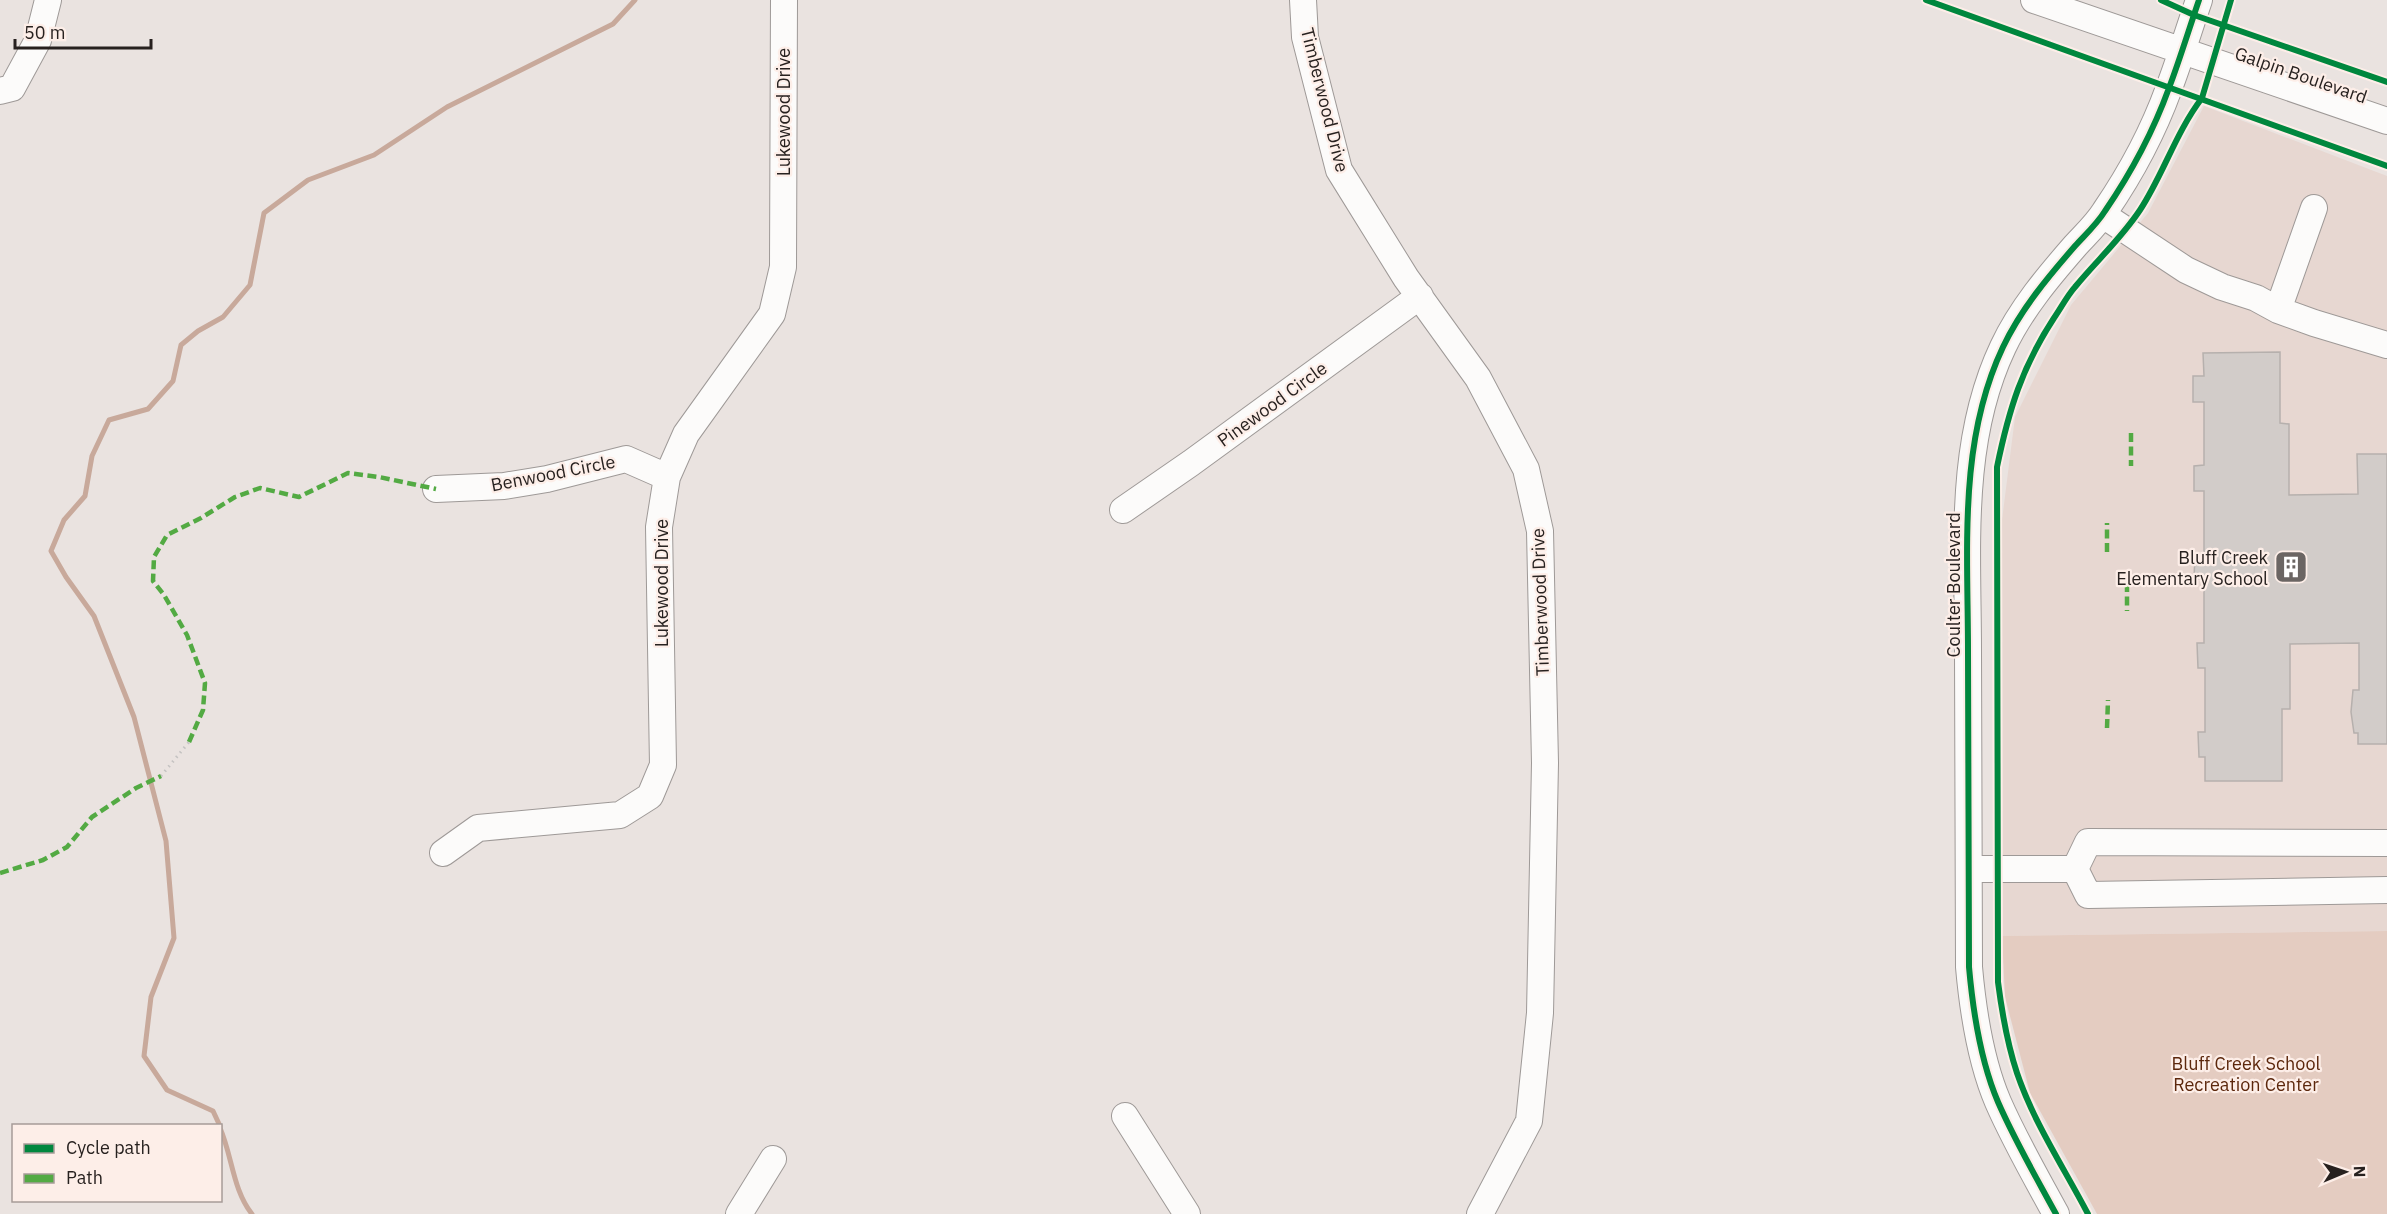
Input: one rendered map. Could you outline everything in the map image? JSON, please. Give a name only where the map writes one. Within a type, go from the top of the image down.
[{"type":"street","points":[[0,91],[12,88],[38,40],[48,0]]},
{"type":"street","name":"Lukewood Drive","points":[[444,853],[478,828],[620,815],[650,796],[663,765],[659,527],[667,477],[686,434],[772,314],[783,267],[784,0]]},
{"type":"street","name":"Timberwood Drive","points":[[1303,0],[1305,37],[1339,170],[1419,296],[1478,378],[1526,469],[1539,531],[1545,763],[1540,1013],[1528,1121],[1480,1214]]},
{"type":"street","name":"Galpin Boulevard","points":[[2034,0],[2387,122]]},
{"type":"street","name":"Coulter Boulevard","points":[[2056,1214],[1998,1101],[1979,1039],[1969,967],[1968,502],[1972,455],[1980,414],[2003,347],[2021,315],[2049,276],[2103,215],[2130,174],[2170,87],[2199,0]]},
{"type":"street","points":[[2278,310],[2314,208]]},
{"type":"street","points":[[2103,215],[2186,270],[2222,287],[2256,298],[2278,310],[2387,345]]},
{"type":"street","name":"Pinewood Circle","points":[[1123,510],[1419,296]]},
{"type":"street","name":"Benwood Circle","points":[[436,489],[504,486],[546,479],[626,459],[667,477]]},
{"type":"street","points":[[2075,869],[2088,842],[2387,843]]},
{"type":"street","points":[[1969,869],[2075,869]]},
{"type":"street","points":[[2075,869],[2088,895],[2387,890]]},
{"type":"street","points":[[1125,1116],[1187,1214]]},
{"type":"street","points":[[739,1214],[773,1159]]},
{"type":"path","points":[[161,776],[189,742]]},
{"type":"shaded area","points":[[2204,106],[2387,176],[2387,931],[2002,936],[2001,528],[2015,417],[2071,305],[2148,213]]},
{"type":"green space","name":"Bluff Creek School Recreation Center","points":[[2387,931],[2387,1214],[2097,1214],[2030,1093],[2005,997],[2002,936]]},
{"type":"building","name":"Bluff Creek Elementary School","points":[[2280,352],[2280,423],[2289,424],[2289,495],[2358,494],[2357,454],[2387,454],[2387,744],[2358,744],[2358,733],[2354,733],[2351,712],[2353,690],[2359,690],[2359,643],[2290,644],[2290,709],[2282,709],[2282,781],[2205,781],[2205,757],[2199,757],[2198,732],[2205,732],[2205,668],[2198,668],[2197,643],[2204,643],[2204,579],[2194,579],[2195,554],[2204,554],[2204,491],[2194,491],[2194,466],[2204,465],[2204,402],[2193,402],[2193,376],[2204,376],[2203,353]]},
{"type":"waterway","points":[[219,1124],[213,1111],[167,1090],[144,1056],[151,997],[174,938],[166,841],[134,717],[94,616],[66,577],[51,551],[64,520],[85,496],[92,456],[109,420],[148,409],[173,381],[181,345],[198,331],[223,317],[250,285],[264,213],[308,180],[374,155],[447,107],[613,24],[635,0]]},
{"type":"waterway","points":[[222,1134],[241,1195],[252,1214]]},
{"type":"marked path","points":[[2131,433],[2131,466]]},
{"type":"marked path","points":[[189,742],[203,710],[205,683],[187,635],[164,595],[153,581],[154,557],[167,535],[235,497],[260,488],[299,497],[348,473],[436,489]]},
{"type":"marked path","points":[[2107,523],[2107,552]]},
{"type":"marked path","points":[[2127,583],[2127,611]]},
{"type":"marked path","points":[[2107,728],[2108,700]]},
{"type":"marked path","points":[[0,873],[43,860],[67,847],[92,817],[136,788],[161,776]]},
{"type":"cycle path","points":[[1926,0],[2387,166]]},
{"type":"cycle path","points":[[2161,0],[2194,15],[2387,82]]},
{"type":"cycle path","points":[[2056,1214],[2011,1131],[1986,1070],[1975,1018],[1969,967],[1967,535],[1972,458],[1989,383],[2003,347],[2036,294],[2098,220],[2115,197],[2132,167],[2163,104],[2199,0]]},
{"type":"cycle path","points":[[2088,1214],[2024,1092],[2013,1062],[1998,982],[1997,467],[2012,407],[2033,354],[2069,294],[2124,231],[2148,197],[2185,125],[2202,98],[2231,0]]},
{"type":"place","name":"Bluff Creek Elementary School","points":[[2291,567]]}]
